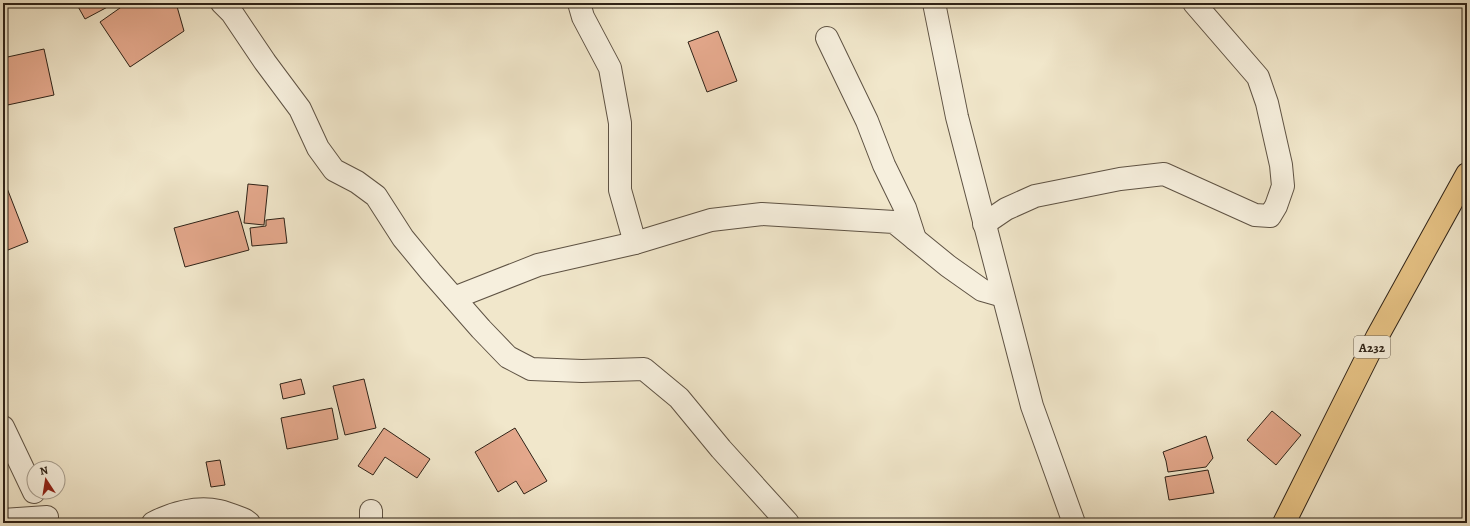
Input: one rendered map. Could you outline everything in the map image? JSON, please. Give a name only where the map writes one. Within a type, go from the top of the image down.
[{"type":"main road","name":"A232","points":[[1284,523],[1377,337],[1464,185]]},
{"type":"street","points":[[222,3],[232,13],[264,62],[300,109],[318,148],[334,170],[357,182],[376,196],[403,238],[454,298],[508,357],[531,369],[582,371],[644,368],[679,398],[721,449],[788,523]]},
{"type":"street","points":[[579,3],[584,17],[610,68],[620,123],[620,190],[635,243]]},
{"type":"street","points":[[934,3],[957,117],[1032,406],[1074,523]]},
{"type":"street","points":[[984,224],[1006,209],[1035,196],[1120,179],[1164,174],[1255,215],[1270,216],[1276,206],[1283,186],[1281,165],[1267,103],[1258,77],[1194,3]]},
{"type":"street","points":[[827,38],[866,120],[884,165],[905,208],[915,240]]},
{"type":"street","points":[[454,298],[538,265],[635,243],[711,220],[762,214],[894,222],[915,240],[982,290],[1003,296]]},
{"type":"street","points":[[3,427],[26,475]]},
{"type":"street","points":[[3,520],[48,520],[38,500]]},
{"type":"street","points":[[153,523],[167,516],[193,510],[218,511],[245,520],[249,523]]},
{"type":"building","points":[[76,3],[115,3],[85,19]]},
{"type":"building","points":[[127,3],[176,3],[184,31],[130,67],[100,22]]},
{"type":"building","points":[[718,31],[737,81],[707,92],[688,42]]},
{"type":"building","points":[[44,49],[54,95],[3,106],[3,58]]},
{"type":"building","points":[[5,183],[28,242],[3,252],[3,184]]},
{"type":"building","points":[[248,184],[268,186],[264,225],[244,223]]},
{"type":"building","points":[[238,211],[249,250],[185,267],[174,228]]},
{"type":"building","points":[[284,218],[287,243],[252,246],[250,228],[266,226],[266,220]]},
{"type":"building","points":[[301,379],[305,394],[283,399],[280,384]]},
{"type":"building","points":[[364,379],[376,428],[345,435],[333,386]]},
{"type":"building","points":[[332,408],[338,439],[287,449],[281,418]]},
{"type":"building","points":[[1272,411],[1301,435],[1276,465],[1247,440]]},
{"type":"building","points":[[384,428],[430,459],[417,478],[385,457],[373,475],[358,466]]},
{"type":"building","points":[[515,428],[547,481],[524,494],[516,481],[498,492],[475,452]]},
{"type":"building","points":[[1206,436],[1213,458],[1206,467],[1168,472],[1163,452]]},
{"type":"building","points":[[220,460],[225,485],[211,487],[206,462]]},
{"type":"building","points":[[1208,470],[1214,493],[1169,500],[1165,477]]}]
